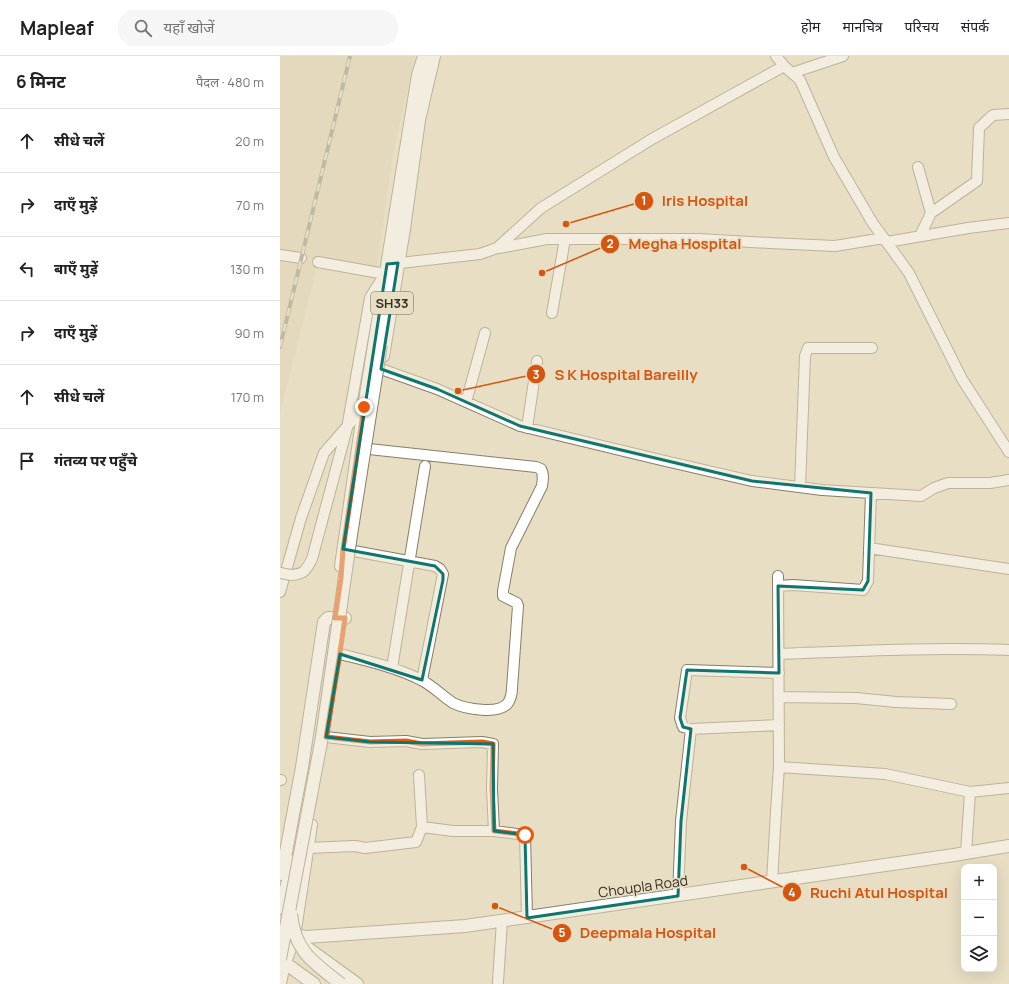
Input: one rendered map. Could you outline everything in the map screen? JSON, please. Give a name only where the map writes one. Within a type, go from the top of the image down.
[{"type":"main road","name":"SH33","points":[[349,550],[369,450],[381,368],[392,269],[418,76],[424,56]]},
{"type":"main road","name":"SH33","points":[[349,550],[364,407],[392,269],[419,120],[434,56]]},
{"type":"main road","points":[[341,984],[311,960],[299,946],[285,906],[322,736],[392,269]]},
{"type":"main road","points":[[280,874],[286,852],[302,767],[349,550]]},
{"type":"main road","points":[[282,959],[285,906],[323,710],[335,619]]},
{"type":"main road","points":[[282,959],[294,936],[307,848],[340,654],[335,619]]},
{"type":"main road","name":"Choupla Road","points":[[280,934],[306,937],[465,926],[772,882],[966,853],[1008,845]]},
{"type":"main road","points":[[294,936],[306,947],[357,984]]},
{"type":"main road","points":[[282,959],[314,984]]},
{"type":"street","points":[[776,56],[788,70],[800,80],[834,157],[872,222],[909,273],[962,380],[1009,452]]},
{"type":"street","points":[[497,248],[540,208],[652,139],[788,70],[843,56]]},
{"type":"street","points":[[920,236],[931,213],[977,181],[979,128],[993,115],[1009,114]]},
{"type":"street","points":[[918,167],[931,213]]},
{"type":"street","points":[[318,262],[392,269],[480,254],[497,248],[547,239],[698,239],[770,244],[835,246],[920,236],[1009,223]]},
{"type":"street","points":[[552,314],[565,239]]},
{"type":"street","points":[[280,255],[301,258]]},
{"type":"street","points":[[280,573],[300,575],[307,569],[312,559],[347,428],[370,298],[392,269]]},
{"type":"street","points":[[466,402],[485,333]]},
{"type":"street","points":[[800,487],[805,356],[808,348],[872,348]]},
{"type":"street","points":[[527,428],[537,361]]},
{"type":"street","points":[[381,368],[437,389],[520,426],[752,481],[822,490],[920,496],[934,488],[948,483],[990,483],[1009,480]]},
{"type":"street","points":[[280,592],[301,518],[324,454],[364,407]]},
{"type":"street","points":[[340,654],[392,668],[422,680],[462,707],[485,710],[501,708],[507,704],[511,697],[518,606],[517,603],[504,596],[503,591],[511,548],[542,486],[544,474],[541,469],[536,467],[369,450]]},
{"type":"street","points":[[392,668],[425,466]]},
{"type":"street","points":[[772,882],[779,767],[778,581],[793,586],[863,590],[868,581],[871,493]]},
{"type":"street","points":[[869,548],[1009,569]]},
{"type":"street","points":[[349,550],[435,566],[440,569],[443,574],[422,680]]},
{"type":"street","points":[[779,654],[890,649],[1009,650]]},
{"type":"street","points":[[779,673],[687,670],[680,718],[683,728],[691,729],[779,725]]},
{"type":"street","points":[[779,697],[856,698],[896,702],[951,704]]},
{"type":"street","points":[[678,896],[681,821],[691,729]]},
{"type":"street","points":[[326,737],[370,742],[406,741],[422,744],[482,742],[493,744],[492,789],[494,831]]},
{"type":"street","points":[[779,767],[885,774],[970,792],[1009,788]]},
{"type":"street","points":[[307,848],[355,846],[365,848],[416,842],[422,827],[419,775]]},
{"type":"street","points":[[966,853],[970,792]]},
{"type":"street","points":[[422,827],[453,831],[494,831],[525,835],[527,918]]},
{"type":"street","points":[[498,982],[502,921]]},
{"type":"street","points":[[281,984],[282,959]]},
{"type":"highlighted area","points":[[398,263],[381,369],[437,389],[520,426],[752,481],[871,493],[868,581],[863,590],[778,586],[779,673],[687,670],[680,718],[683,727],[691,729],[681,821],[678,896],[527,918],[525,835],[494,831],[493,744],[370,742],[326,737],[340,654],[422,680],[443,580],[443,574],[435,566],[343,549],[387,264]]},
{"type":"shaded area","points":[[280,56],[415,56],[393,154],[377,267],[319,259],[280,413]]},
{"type":"railway","points":[[280,347],[350,56]]},
{"type":"place","name":"Iris Hospital","points":[[566,224]]},
{"type":"place","name":"Megha Hospital","points":[[542,273]]},
{"type":"place","name":"S K Hospital Bareilly","points":[[458,391]]},
{"type":"place","name":"Ruchi Atul Hospital","points":[[744,867]]},
{"type":"place","name":"Deepmala Hospital","points":[[495,906]]},
{"type":"route","points":[[364,407],[343,549],[341,578],[335,618],[345,618],[326,737],[370,742],[406,741],[422,744],[482,742],[493,744],[492,789],[494,831],[525,835]]}]
